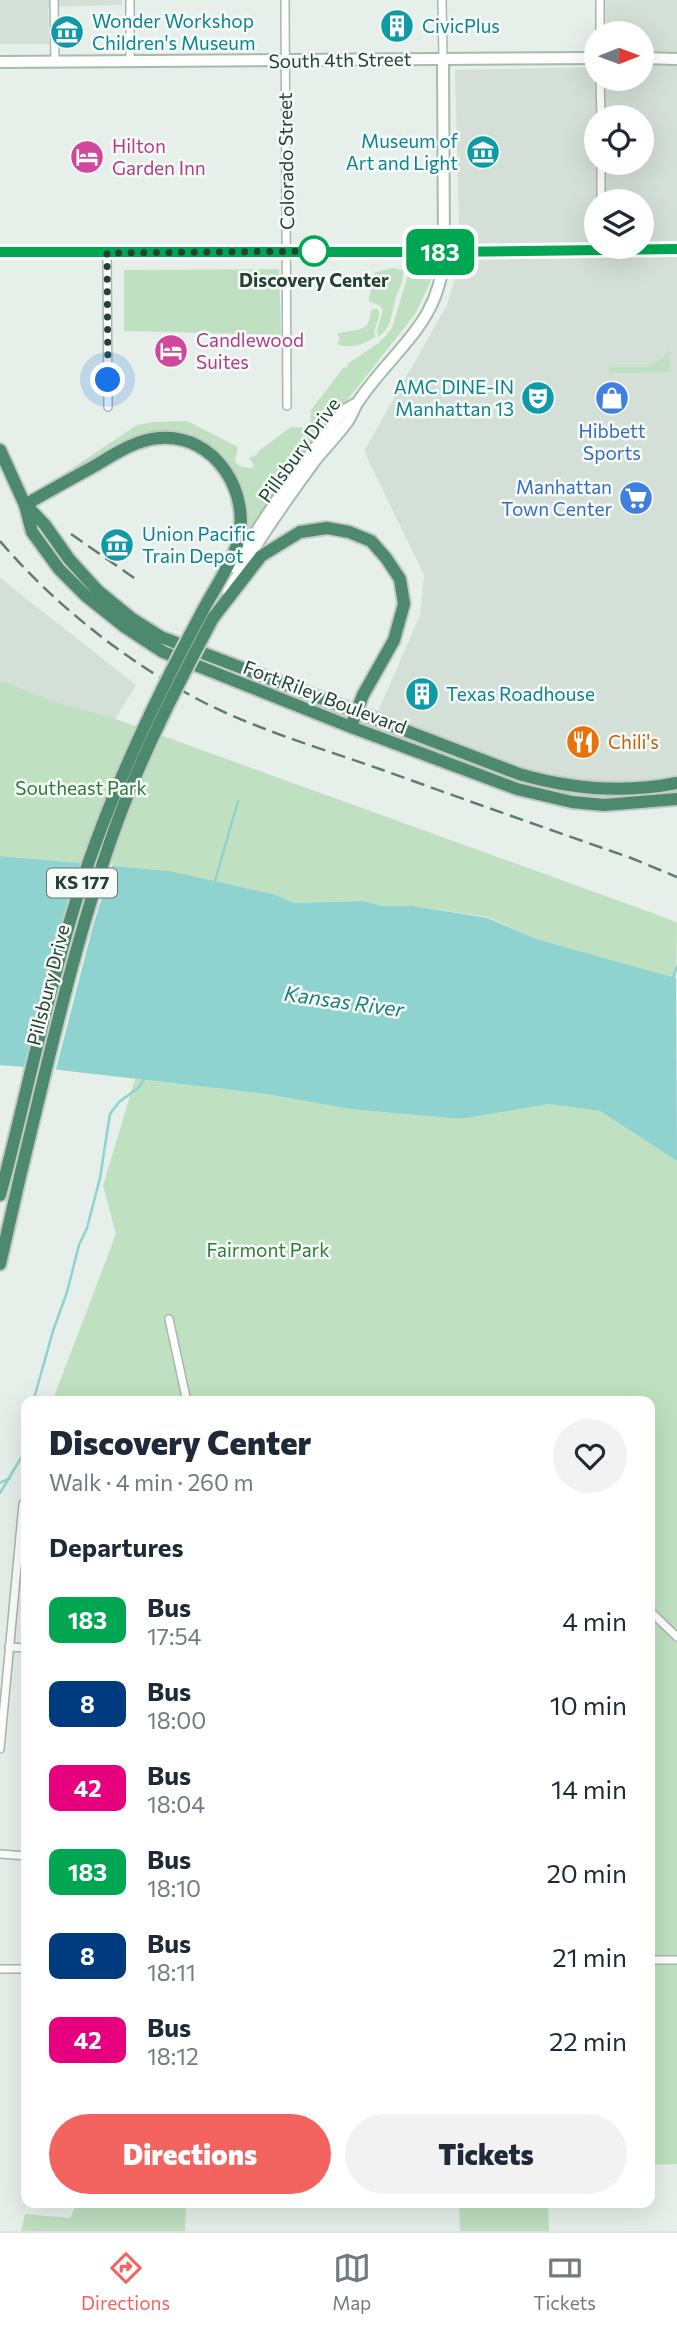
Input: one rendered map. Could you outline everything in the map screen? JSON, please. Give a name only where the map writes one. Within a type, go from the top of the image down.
[{"type":"highway","name":"KS 177","points":[[25,505],[134,444],[160,438],[185,441],[203,449],[219,461],[236,489],[241,519],[236,546],[207,615]]},
{"type":"highway","name":"Fort Riley Boulevard","points":[[0,450],[25,505],[32,532],[59,569],[86,596],[125,627],[163,652],[486,779],[545,797],[604,805],[677,799]]},
{"type":"highway","name":"Fort Riley Boulevard","points":[[25,505],[98,591],[131,618],[161,637],[519,774],[554,783],[608,790],[677,783]]},
{"type":"highway","name":"KS 177","points":[[207,615],[261,556],[300,532],[327,528],[349,532],[371,541],[400,579],[404,604],[394,640],[363,695],[351,727]]},
{"type":"highway","name":"Pillsbury Drive","points":[[0,1195],[70,921],[90,859],[160,690],[207,615]]},
{"type":"highway","name":"Pillsbury Drive","points":[[1,1258],[85,917],[118,819],[207,615]]},
{"type":"main road","name":"Pillsbury Drive","points":[[207,615],[315,461],[350,419],[357,403],[430,312],[442,274],[444,252],[443,58]]},
{"type":"main road","name":"South 4th Street","points":[[0,62],[584,58]]},
{"type":"main road","points":[[654,58],[677,59]]},
{"type":"street","points":[[54,0],[55,61]]},
{"type":"street","points":[[130,0],[130,61]]},
{"type":"street","name":"Colorado Street","points":[[285,0],[286,406]]},
{"type":"street","points":[[442,0],[443,58]]},
{"type":"street","points":[[600,0],[600,21]]},
{"type":"street","points":[[0,252],[584,249]]},
{"type":"street","points":[[654,249],[677,249]]},
{"type":"street","points":[[107,253],[108,407]]},
{"type":"street","points":[[169,1319],[186,1396]]},
{"type":"street","points":[[0,1749],[21,1524]]},
{"type":"street","points":[[655,1616],[677,1637]]},
{"type":"street","points":[[9,1647],[21,1648]]},
{"type":"street","points":[[0,1854],[21,1856]]},
{"type":"street","points":[[655,1961],[677,1960]]},
{"type":"street","points":[[0,1969],[21,1969]]},
{"type":"shaded area","points":[[0,0],[122,0],[122,5],[48,7],[49,44],[0,44]]},
{"type":"shaded area","points":[[605,0],[677,0],[677,777],[642,782],[574,781],[517,766],[377,714],[420,615],[424,575],[364,451],[447,305],[460,262],[455,70],[584,67],[584,91],[654,91],[654,21],[606,21]]},
{"type":"shaded area","points":[[0,577],[136,685],[115,719],[56,702],[0,680]]},
{"type":"green space","points":[[431,266],[433,273],[429,285],[415,314],[250,529],[243,487],[234,469],[205,441],[186,434],[166,430],[133,436],[60,480],[59,477],[137,425],[153,422],[187,421],[238,447],[236,463],[252,468],[254,465],[249,458],[258,454],[257,452],[291,427],[310,428],[311,410],[344,367],[380,342],[392,328],[410,268]]},
{"type":"green space","points":[[392,268],[403,270],[402,281],[389,324],[378,337],[377,330],[383,310],[379,305],[369,302],[369,296],[374,273]]},
{"type":"green space","points":[[279,269],[281,335],[124,331],[124,270]]},
{"type":"green space","points":[[377,308],[379,315],[375,337],[356,345],[337,344],[340,338],[337,334],[364,327],[368,323],[371,310]]},
{"type":"green space","points":[[669,350],[670,372],[609,373],[609,367],[649,367],[649,364],[662,359]]},
{"type":"green space","name":"Southeast Park","points":[[0,680],[56,702],[116,719],[669,919],[677,923],[676,978],[536,939],[488,917],[413,906],[382,906],[364,901],[294,903],[273,894],[170,871],[0,856]]},
{"type":"green space","name":"Fairmont Park","points":[[135,1079],[266,1094],[350,1109],[461,1119],[550,1104],[600,1111],[677,1161],[677,2164],[655,2165],[655,1396],[54,1396],[116,1234],[103,1186]]},
{"type":"green space","points":[[75,2208],[186,2208],[185,2231],[21,2231],[25,2214],[70,2218]]},
{"type":"green space","points":[[459,2208],[548,2208],[549,2231],[460,2231]]},
{"type":"water","name":"Kansas River","points":[[0,856],[170,871],[273,894],[294,903],[364,901],[382,906],[413,906],[488,918],[536,939],[676,978],[677,1161],[600,1111],[550,1104],[461,1119],[350,1109],[266,1094],[0,1065]]},
{"type":"pier","points":[[83,860],[113,863],[93,926],[55,1073],[26,1070]]},
{"type":"waterway","points":[[215,881],[238,801]]},
{"type":"waterway","points":[[673,977],[677,967]]},
{"type":"waterway","points":[[35,1396],[79,1245],[87,1228],[100,1178],[110,1114],[145,1078]]},
{"type":"waterway","points":[[0,1493],[21,1458]]},
{"type":"waterway","points":[[0,1483],[10,1478]]},
{"type":"railway","points":[[71,534],[137,580]]},
{"type":"railway","points":[[0,541],[69,611],[151,672],[207,704],[275,733],[631,858],[677,877]]},
{"type":"bus line","name":"183","points":[[0,252],[677,249]]},
{"type":"place","name":"CivicPlus","points":[[397,26]]},
{"type":"place","name":"Wonder Workshop Children's Museum","points":[[67,32]]},
{"type":"place","name":"Museum of Art and Light","points":[[483,152]]},
{"type":"place","name":"Hilton Garden Inn","points":[[87,157]]},
{"type":"place","name":"Discovery Center","points":[[314,251]]},
{"type":"place","name":"Candlewood Suites","points":[[171,351]]},
{"type":"place","name":"AMC DINE-IN Manhattan 13","points":[[538,398]]},
{"type":"place","name":"Hibbett Sports","points":[[612,398]]},
{"type":"place","name":"Manhattan Town Center","points":[[636,498]]},
{"type":"place","name":"Union Pacific Train Depot","points":[[117,545]]},
{"type":"place","name":"Texas Roadhouse","points":[[422,694]]},
{"type":"place","name":"Chili's","points":[[583,742]]},
{"type":"route","points":[[108,380],[107,253],[324,251],[314,251]]}]
